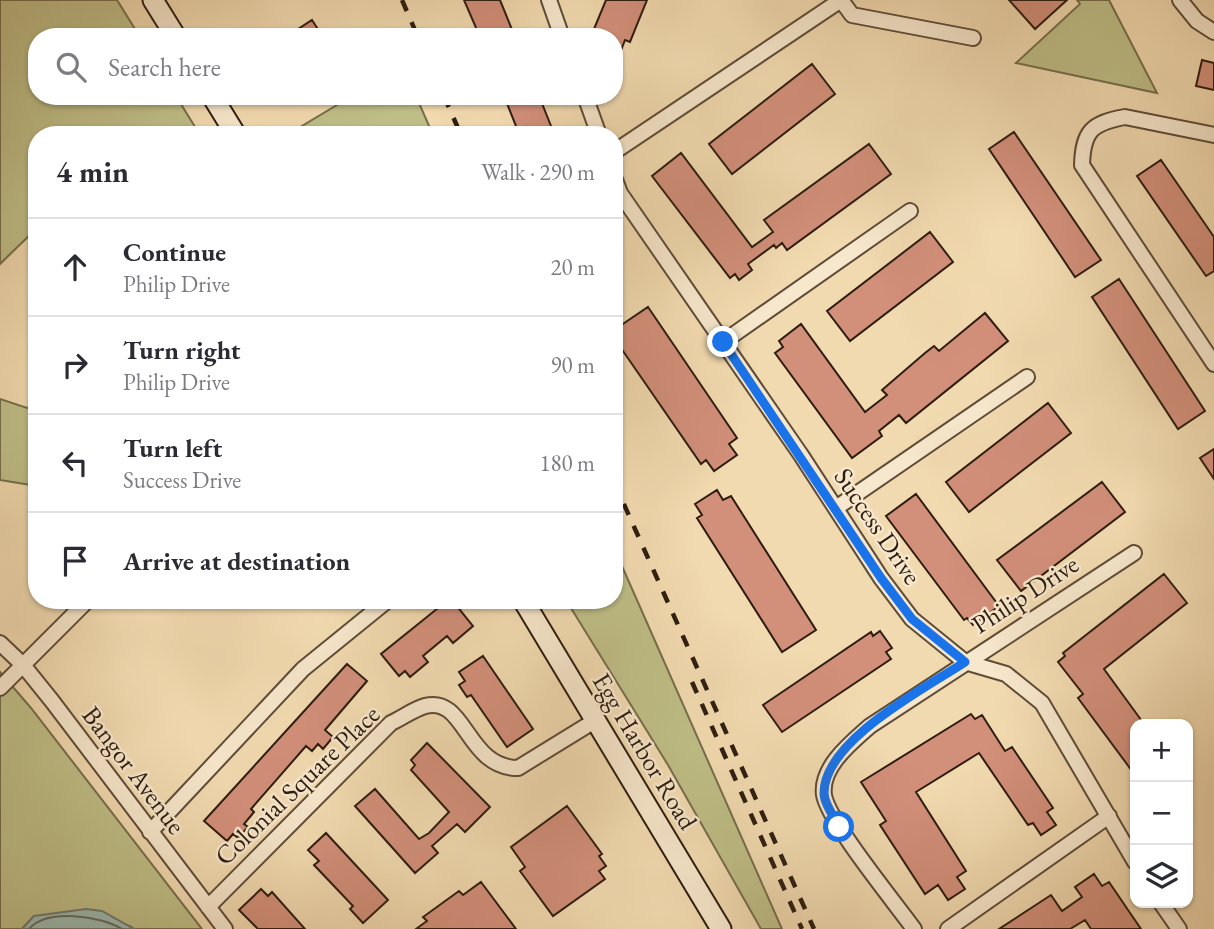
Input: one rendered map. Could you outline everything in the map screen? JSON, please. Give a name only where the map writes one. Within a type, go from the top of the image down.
[{"type":"street","points":[[153,0],[170,28]]},
{"type":"street","points":[[549,0],[559,28]]},
{"type":"street","points":[[623,146],[841,0],[852,15],[973,38]]},
{"type":"street","points":[[1180,0],[1197,20],[1214,32]]},
{"type":"street","points":[[218,105],[230,126]]},
{"type":"street","points":[[588,105],[596,126]]},
{"type":"street","points":[[1214,135],[1125,117],[1110,120],[1088,133],[1082,142],[1082,166],[1214,364]]},
{"type":"street","name":"Success Drive","points":[[623,197],[881,578],[912,619],[965,662],[1006,674],[1042,703],[1130,853]]},
{"type":"street","points":[[723,342],[910,211]]},
{"type":"street","points":[[836,508],[1027,377]]},
{"type":"street","name":"Philip Drive","points":[[914,929],[839,827],[824,796],[826,781],[839,754],[870,726],[1134,553]]},
{"type":"street","points":[[0,688],[79,609]]},
{"type":"street","points":[[150,832],[303,668],[377,609]]},
{"type":"street","name":"Egg Harbor Road","points":[[528,609],[721,929]]},
{"type":"street","name":"Bangor Avenue","points":[[0,643],[23,665],[225,929]]},
{"type":"street","name":"Colonial Square Place","points":[[208,907],[391,723],[426,706],[438,706],[452,712],[486,759],[505,768],[518,768],[596,720]]},
{"type":"street","points":[[948,929],[1109,816]]},
{"type":"street","points":[[1164,908],[1178,929]]},
{"type":"shaded area","points":[[0,0],[117,0],[134,28],[28,28],[28,105],[182,105],[194,126],[28,126],[28,237],[0,264]]},
{"type":"shaded area","points":[[1077,0],[1109,0],[1157,93],[1016,63],[1080,4]]},
{"type":"shaded area","points":[[337,105],[420,105],[429,126],[302,126]]},
{"type":"shaded area","points":[[0,399],[28,407],[28,485],[0,480]]},
{"type":"shaded area","points":[[623,568],[782,929],[761,929],[668,765],[572,609],[623,609]]},
{"type":"shaded area","points":[[0,672],[31,708],[202,929],[134,929],[130,926],[34,916],[22,929],[0,929]]},
{"type":"water","points":[[86,909],[102,911],[134,929],[22,929],[34,916]]},
{"type":"building","points":[[464,0],[500,0],[511,28],[476,28]]},
{"type":"building","points":[[606,0],[647,0],[630,42],[625,40],[623,45],[623,28],[594,28]]},
{"type":"building","points":[[1009,0],[1067,0],[1035,29]]},
{"type":"building","points":[[312,20],[317,28],[300,28]]},
{"type":"building","points":[[1202,60],[1214,63],[1214,90],[1196,86]]},
{"type":"building","points":[[812,64],[835,94],[732,174],[709,144]]},
{"type":"building","points":[[508,105],[543,105],[551,126],[516,126]]},
{"type":"building","points":[[1014,132],[1101,260],[1075,277],[989,149]]},
{"type":"building","points":[[869,144],[891,174],[787,250],[782,243],[776,248],[774,245],[748,264],[752,270],[739,280],[735,274],[730,278],[652,176],[681,153],[752,247],[773,232],[764,220]]},
{"type":"building","points":[[1161,160],[1214,237],[1214,271],[1206,276],[1137,176]]},
{"type":"building","points":[[930,232],[953,262],[850,341],[827,311]]},
{"type":"building","points":[[1119,279],[1205,411],[1178,429],[1092,297]]},
{"type":"building","points":[[648,307],[737,438],[729,444],[737,455],[714,471],[706,460],[701,464],[623,351],[623,324]]},
{"type":"building","points":[[985,313],[1008,341],[906,423],[899,415],[879,431],[882,436],[852,458],[775,353],[783,347],[779,341],[801,324],[865,412],[887,395],[882,390],[925,353],[934,346],[939,351]]},
{"type":"building","points":[[1048,403],[1071,433],[969,512],[946,482]]},
{"type":"building","points":[[1214,449],[1214,479],[1200,458]]},
{"type":"building","points":[[1102,482],[1125,512],[1021,591],[997,560]]},
{"type":"building","points":[[717,490],[723,500],[731,496],[816,630],[782,652],[697,518],[702,515],[695,504]]},
{"type":"building","points":[[916,494],[999,606],[973,625],[967,618],[964,620],[886,516]]},
{"type":"building","points":[[1164,574],[1187,603],[1104,669],[1140,719],[1130,719],[1130,768],[1078,698],[1083,694],[1058,662],[1065,656],[1063,653]]},
{"type":"building","points":[[437,609],[459,609],[473,626],[453,643],[447,636],[423,656],[428,662],[410,677],[405,671],[399,676],[381,654]]},
{"type":"building","points":[[880,631],[892,648],[886,652],[891,659],[782,732],[763,705],[871,632],[873,636]]},
{"type":"building","points":[[483,656],[533,729],[507,747],[471,695],[467,697],[459,685],[465,681],[459,672]]},
{"type":"building","points":[[347,664],[367,681],[325,730],[333,737],[323,749],[318,744],[312,751],[306,746],[251,809],[254,812],[244,824],[248,827],[238,838],[233,834],[227,841],[204,821]]},
{"type":"building","points":[[971,714],[975,719],[982,715],[1005,751],[1012,747],[1053,808],[1047,812],[1056,825],[1041,835],[1033,823],[1028,825],[979,753],[916,792],[966,871],[957,877],[965,889],[948,900],[938,885],[925,894],[880,825],[886,821],[861,782]]},
{"type":"building","points":[[427,743],[490,807],[465,832],[457,824],[432,846],[438,853],[415,873],[355,806],[375,789],[419,839],[429,833],[449,812],[411,770],[415,765],[411,760]]},
{"type":"building","points":[[567,806],[602,854],[599,856],[606,866],[599,871],[605,879],[553,916],[520,871],[525,867],[511,847]]},
{"type":"building","points":[[326,833],[388,900],[363,923],[350,909],[353,906],[314,865],[319,861],[308,850]]},
{"type":"building","points":[[1094,874],[1102,886],[1109,882],[1141,929],[1091,929],[1085,920],[1070,929],[999,929],[1051,895],[1062,911],[1082,897],[1075,887]]},
{"type":"building","points":[[481,882],[516,929],[416,929],[427,921],[423,917],[459,891],[463,895]]},
{"type":"building","points":[[261,889],[268,896],[272,892],[305,929],[258,929],[239,910]]},
{"type":"railway","points":[[402,0],[414,28]]},
{"type":"railway","points":[[448,105],[457,126]]},
{"type":"railway","points":[[623,502],[814,929]]},
{"type":"railway","points":[[692,682],[802,929]]},
{"type":"route","points":[[723,342],[881,578],[912,619],[965,662],[870,726],[839,754],[826,781],[824,796],[839,827]]}]
